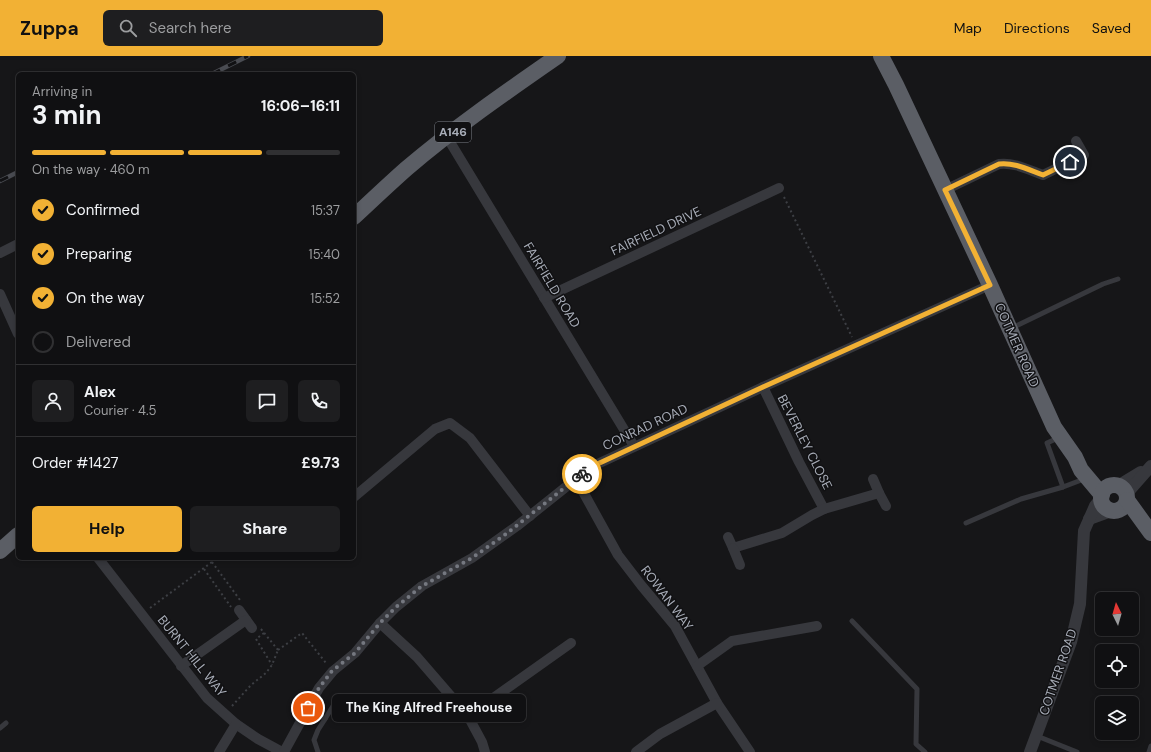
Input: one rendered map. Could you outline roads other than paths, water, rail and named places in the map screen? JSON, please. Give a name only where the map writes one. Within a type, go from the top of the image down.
[{"type":"highway","name":"A146","points":[[356,215],[406,169],[446,137],[490,103],[558,56]]},
{"type":"highway","name":"COTMER ROAD","points":[[881,56],[990,285],[1054,427],[1076,457],[1115,493]]},
{"type":"highway","name":"COTMER ROAD","points":[[1076,457],[1081,470],[1087,478],[1115,493]]},
{"type":"highway","points":[[1113,511],[1123,507],[1115,493]]},
{"type":"highway","points":[[1115,493],[1149,531]]},
{"type":"highway","points":[[1113,511],[1149,531]]},
{"type":"highway","points":[[0,551],[16,536]]},
{"type":"street","name":"FAIRFIELD ROAD","points":[[446,137],[634,446]]},
{"type":"street","points":[[945,190],[999,164],[1012,164],[1043,175],[1084,155],[1076,141]]},
{"type":"street","name":"FAIRFIELD DRIVE","points":[[544,298],[779,188]]},
{"type":"street","points":[[0,253],[16,245]]},
{"type":"street","name":"CONRAD ROAD","points":[[283,752],[319,688],[332,671],[355,653],[380,623],[396,607],[422,586],[472,558],[530,516],[591,467],[763,387],[990,285]]},
{"type":"street","points":[[0,294],[16,330]]},
{"type":"street","name":"BEVERLEY CLOSE","points":[[763,387],[799,462],[824,509]]},
{"type":"street","points":[[356,495],[435,429],[450,423],[470,438],[530,516]]},
{"type":"street","points":[[1115,493],[1128,492],[1151,466]]},
{"type":"street","name":"ROWAN WAY","points":[[576,479],[618,554],[675,626],[717,703],[750,752]]},
{"type":"street","points":[[873,479],[886,506]]},
{"type":"street","name":"BEVERLEY CLOSE","points":[[733,548],[782,533],[824,509],[879,493]]},
{"type":"street","name":"COTMER ROAD","points":[[1030,752],[1071,642],[1080,604],[1084,531],[1095,506],[1115,493]]},
{"type":"street","points":[[1089,519],[1113,511]]},
{"type":"street","points":[[728,537],[740,565]]},
{"type":"street","name":"BURNT HILL WAY","points":[[104,560],[181,666],[207,698],[236,724],[258,739],[283,752]]},
{"type":"street","points":[[236,610],[252,628]]},
{"type":"street","points":[[181,666],[246,620]]},
{"type":"street","points":[[380,623],[417,656],[468,716],[482,742],[485,752]]},
{"type":"street","points":[[697,666],[732,641],[817,626]]},
{"type":"street","points":[[468,716],[571,643]]},
{"type":"street","points":[[636,752],[660,734],[717,703]]},
{"type":"street","points":[[219,752],[236,724]]},
{"type":"lane","points":[[1010,330],[1103,284],[1118,279]]},
{"type":"lane","points":[[1061,436],[1047,443],[1063,487]]},
{"type":"lane","points":[[966,523],[1021,499],[1063,487],[1087,478]]},
{"type":"lane","points":[[852,621],[917,688],[916,744],[924,752]]},
{"type":"lane","points":[[318,752],[314,740],[318,730],[333,706],[344,696]]},
{"type":"lane","points":[[308,708],[325,719]]},
{"type":"lane","points":[[0,728],[6,723]]},
{"type":"lane","points":[[1036,736],[1076,752]]},
{"type":"lane","points":[[1149,752],[1151,746]]},
{"type":"railway","points":[[216,72],[248,56]]},
{"type":"railway","points":[[0,181],[16,173]]},
{"type":"place","name":"The King Alfred Freehouse","points":[[308,708]]}]
